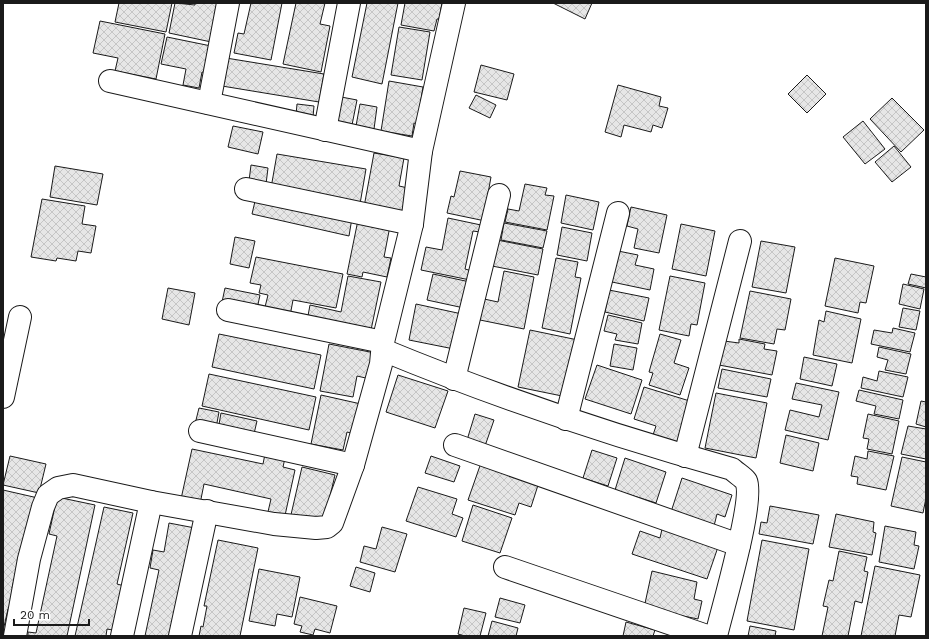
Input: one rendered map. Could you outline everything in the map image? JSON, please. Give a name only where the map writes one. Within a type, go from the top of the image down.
[{"type":"street","points":[[209,103],[228,3]]},
{"type":"street","points":[[325,130],[349,3]]},
{"type":"street","points":[[15,636],[29,559],[48,495],[58,488],[73,485],[151,502],[274,524],[316,528],[327,527],[332,523],[353,465],[412,224],[421,151],[454,3]]},
{"type":"street","points":[[110,81],[421,151]]},
{"type":"street","points":[[246,189],[412,224]]},
{"type":"street","points":[[454,379],[499,195]]},
{"type":"street","points":[[566,419],[618,213]]},
{"type":"street","points":[[685,456],[740,241]]},
{"type":"street","points":[[228,310],[383,346],[454,379],[566,419],[732,469],[746,480],[749,495],[739,545],[716,636]]},
{"type":"street","points":[[3,397],[20,317]]},
{"type":"street","points":[[200,431],[353,465]]},
{"type":"street","points":[[455,445],[739,545]]},
{"type":"street","points":[[122,636],[151,502]]},
{"type":"street","points":[[180,636],[207,511]]},
{"type":"street","points":[[505,567],[707,636]]},
{"type":"building","points":[[119,3],[172,3],[166,32],[115,22]]},
{"type":"building","points":[[175,3],[195,5],[195,3],[218,3],[216,43],[169,33]]},
{"type":"building","points":[[251,3],[282,3],[271,60],[234,53],[238,33],[244,34]]},
{"type":"building","points":[[296,3],[325,3],[320,24],[330,26],[321,72],[283,64]]},
{"type":"building","points":[[367,3],[398,3],[382,84],[352,77]]},
{"type":"building","points":[[405,3],[442,3],[439,19],[437,19],[434,31],[401,25]]},
{"type":"building","points":[[553,3],[592,3],[585,19]]},
{"type":"building","points":[[100,21],[165,34],[156,79],[115,71],[118,58],[93,53]]},
{"type":"building","points":[[399,27],[430,32],[422,80],[391,75]]},
{"type":"building","points":[[167,37],[216,47],[211,74],[202,72],[199,88],[183,85],[186,69],[161,64]]},
{"type":"building","points":[[226,58],[324,74],[319,102],[222,86]]},
{"type":"building","points":[[481,65],[514,74],[507,100],[474,92]]},
{"type":"building","points":[[807,75],[826,94],[807,113],[788,94]]},
{"type":"building","points":[[389,81],[423,87],[417,124],[414,123],[412,136],[381,131]]},
{"type":"building","points":[[618,85],[661,97],[659,106],[668,108],[662,128],[653,125],[651,132],[624,125],[621,137],[605,132]]},
{"type":"building","points":[[476,95],[496,105],[490,118],[469,108]]},
{"type":"building","points":[[336,96],[357,100],[352,125],[332,121]]},
{"type":"building","points":[[892,98],[924,130],[901,152],[870,119]]},
{"type":"building","points":[[297,104],[314,106],[313,117],[296,115]]},
{"type":"building","points":[[360,104],[377,107],[374,129],[356,126]]},
{"type":"building","points":[[863,121],[885,149],[865,164],[843,137]]},
{"type":"building","points":[[233,126],[263,132],[258,154],[228,147]]},
{"type":"building","points":[[894,146],[911,167],[892,182],[875,162]]},
{"type":"building","points":[[374,153],[404,158],[399,186],[408,188],[403,215],[364,207]]},
{"type":"building","points":[[277,154],[366,169],[360,204],[271,188]]},
{"type":"building","points":[[251,165],[268,168],[266,184],[249,181]]},
{"type":"building","points":[[55,166],[103,174],[97,205],[50,197]]},
{"type":"building","points":[[460,171],[491,177],[487,199],[494,201],[490,222],[447,213],[451,196],[454,197]]},
{"type":"building","points":[[525,184],[547,188],[545,195],[554,196],[547,230],[505,222],[508,209],[519,211]]},
{"type":"building","points":[[566,195],[599,202],[593,230],[561,223]]},
{"type":"building","points":[[256,197],[352,218],[349,236],[252,214]]},
{"type":"building","points":[[42,199],[85,206],[82,224],[96,226],[91,253],[78,251],[76,261],[57,258],[56,261],[31,257]]},
{"type":"building","points":[[631,207],[667,215],[659,253],[634,248],[638,229],[627,226]]},
{"type":"building","points":[[448,218],[481,225],[480,232],[473,231],[465,269],[472,271],[470,280],[421,270],[426,247],[442,250]]},
{"type":"building","points":[[358,220],[390,226],[384,257],[391,258],[387,277],[363,272],[362,277],[347,274]]},
{"type":"building","points":[[504,223],[547,231],[543,248],[501,240]]},
{"type":"building","points":[[681,224],[715,231],[706,276],[672,269]]},
{"type":"building","points":[[562,227],[592,233],[587,261],[557,255]]},
{"type":"building","points":[[235,237],[255,241],[249,268],[230,264]]},
{"type":"building","points":[[497,240],[543,249],[538,275],[492,266]]},
{"type":"building","points":[[761,241],[795,247],[786,293],[752,287]]},
{"type":"building","points":[[618,251],[638,255],[635,265],[654,269],[650,290],[612,282]]},
{"type":"building","points":[[256,257],[343,274],[336,308],[293,300],[290,316],[264,311],[268,295],[259,293],[261,285],[250,283]]},
{"type":"building","points":[[556,258],[578,262],[575,277],[581,278],[570,334],[542,328]]},
{"type":"building","points":[[835,258],[874,266],[866,303],[860,302],[858,313],[825,306]]},
{"type":"building","points":[[504,271],[534,277],[524,329],[480,320],[484,299],[498,302]]},
{"type":"building","points":[[433,274],[470,282],[464,308],[427,300]]},
{"type":"building","points":[[911,274],[926,277],[926,288],[908,284]]},
{"type":"building","points":[[348,276],[381,282],[371,330],[307,321],[310,305],[341,312]]},
{"type":"building","points":[[670,276],[705,283],[697,325],[691,324],[689,336],[659,330]]},
{"type":"building","points":[[903,284],[924,289],[920,309],[899,304]]},
{"type":"building","points":[[168,288],[195,293],[189,325],[162,319]]},
{"type":"building","points":[[225,288],[260,295],[257,309],[222,302]]},
{"type":"building","points":[[609,290],[649,298],[644,321],[605,312]]},
{"type":"building","points":[[750,291],[791,299],[785,330],[777,329],[774,344],[740,338]]},
{"type":"building","points":[[416,304],[462,314],[454,349],[409,340]]},
{"type":"building","points":[[903,308],[920,311],[916,330],[899,327]]},
{"type":"building","points":[[826,311],[861,319],[852,363],[813,355],[819,320],[824,322]]},
{"type":"building","points":[[608,315],[642,323],[638,344],[615,340],[617,334],[604,331]]},
{"type":"building","points":[[893,328],[915,333],[910,352],[871,344],[874,330],[892,333]]},
{"type":"building","points":[[530,330],[578,340],[567,397],[518,387]]},
{"type":"building","points":[[219,334],[321,355],[314,389],[212,367]]},
{"type":"building","points":[[660,334],[681,340],[674,363],[689,368],[680,395],[649,385],[653,373],[649,372]]},
{"type":"building","points":[[739,339],[765,344],[764,349],[777,351],[772,375],[719,365],[724,341],[739,343]]},
{"type":"building","points":[[329,344],[375,353],[370,379],[357,376],[353,397],[320,391]]},
{"type":"building","points":[[614,344],[637,348],[633,370],[610,366]]},
{"type":"building","points":[[879,347],[911,354],[906,374],[885,370],[888,360],[877,357]]},
{"type":"building","points":[[804,357],[837,364],[832,386],[800,379]]},
{"type":"building","points":[[597,365],[642,380],[631,414],[585,399]]},
{"type":"building","points":[[722,369],[771,379],[767,397],[718,388]]},
{"type":"building","points":[[879,371],[908,377],[903,397],[861,388],[863,377],[877,381]]},
{"type":"building","points":[[209,374],[316,397],[309,430],[202,406]]},
{"type":"building","points":[[398,375],[448,391],[435,428],[386,412]]},
{"type":"building","points":[[796,383],[839,392],[828,440],[785,430],[790,410],[819,417],[822,405],[792,399]]},
{"type":"building","points":[[644,387],[693,402],[679,446],[652,438],[656,426],[634,419]]},
{"type":"building","points":[[859,390],[903,400],[899,419],[874,414],[876,406],[856,401]]},
{"type":"building","points":[[716,393],[767,403],[756,458],[705,448]]},
{"type":"building","points":[[321,395],[361,404],[355,434],[347,432],[343,450],[311,444]]},
{"type":"building","points":[[921,401],[926,402],[926,427],[916,424]]},
{"type":"building","points":[[199,408],[219,412],[216,428],[195,424]]},
{"type":"building","points":[[221,413],[257,421],[253,438],[218,430]]},
{"type":"building","points":[[475,414],[494,420],[485,446],[467,440]]},
{"type":"building","points":[[868,414],[899,421],[892,454],[867,449],[869,439],[863,438]]},
{"type":"building","points":[[908,426],[926,429],[926,459],[901,454]]},
{"type":"building","points":[[786,435],[819,443],[813,471],[780,463]]},
{"type":"building","points":[[192,449],[263,464],[265,454],[285,458],[283,467],[295,470],[284,520],[267,516],[271,499],[204,484],[200,504],[181,499]]},
{"type":"building","points":[[592,450],[617,458],[608,486],[583,478]]},
{"type":"building","points":[[868,451],[894,456],[886,490],[857,484],[858,477],[851,476],[855,456],[867,459]]},
{"type":"building","points":[[10,456],[46,464],[39,493],[3,485]]},
{"type":"building","points":[[431,456],[460,466],[454,482],[425,473]]},
{"type":"building","points":[[902,457],[926,462],[926,498],[923,513],[891,506]]},
{"type":"building","points":[[625,458],[666,472],[656,503],[615,490]]},
{"type":"building","points":[[482,460],[540,479],[531,507],[519,503],[515,515],[468,500]]},
{"type":"building","points":[[302,467],[335,475],[323,526],[290,519]]},
{"type":"building","points":[[682,478],[732,495],[725,517],[717,514],[714,526],[671,512]]},
{"type":"building","points":[[418,487],[457,499],[452,514],[463,518],[456,537],[406,521]]},
{"type":"building","points":[[3,490],[38,498],[20,555],[12,588],[19,590],[15,610],[8,609],[3,631]]},
{"type":"building","points":[[57,497],[95,505],[67,636],[28,636],[28,632],[36,633],[57,536],[49,534]]},
{"type":"building","points":[[473,505],[512,518],[500,553],[462,541]]},
{"type":"building","points":[[770,506],[819,515],[813,544],[759,534],[761,522],[767,523]]},
{"type":"building","points":[[104,507],[133,513],[117,584],[128,587],[118,631],[107,629],[106,636],[75,636]]},
{"type":"building","points":[[836,514],[874,522],[873,532],[876,533],[872,555],[829,547]]},
{"type":"building","points":[[169,523],[195,528],[173,636],[145,636],[159,570],[150,568],[153,550],[164,552]]},
{"type":"building","points":[[885,526],[916,532],[914,545],[919,546],[914,569],[879,562]]},
{"type":"building","points":[[382,527],[407,534],[395,572],[360,562],[364,546],[376,549]]},
{"type":"building","points":[[662,529],[718,547],[707,579],[632,554],[640,531],[660,538]]},
{"type":"building","points":[[218,540],[258,548],[240,636],[199,636],[201,626],[203,627],[207,606],[204,606]]},
{"type":"building","points":[[762,540],[809,549],[794,630],[747,621]]},
{"type":"building","points":[[839,551],[867,557],[864,571],[868,572],[862,603],[855,601],[848,636],[822,636],[828,607],[823,606],[829,580],[833,581]]},
{"type":"building","points":[[875,566],[920,575],[911,617],[899,615],[895,636],[861,636]]},
{"type":"building","points":[[356,567],[375,573],[370,592],[350,586]]},
{"type":"building","points":[[259,569],[300,577],[292,617],[277,614],[275,626],[249,621]]},
{"type":"building","points":[[652,571],[697,582],[694,599],[702,601],[698,619],[644,608]]},
{"type":"building","points":[[300,597],[337,606],[330,633],[315,629],[313,635],[300,632],[302,626],[294,624]]},
{"type":"building","points":[[500,598],[525,605],[520,623],[495,617]]},
{"type":"building","points":[[464,608],[486,613],[480,636],[465,636],[458,634]]},
{"type":"building","points":[[492,621],[518,628],[516,636],[488,636]]},
{"type":"building","points":[[626,622],[655,630],[653,636],[623,636]]},
{"type":"building","points":[[750,626],[776,631],[775,636],[748,636]]}]
